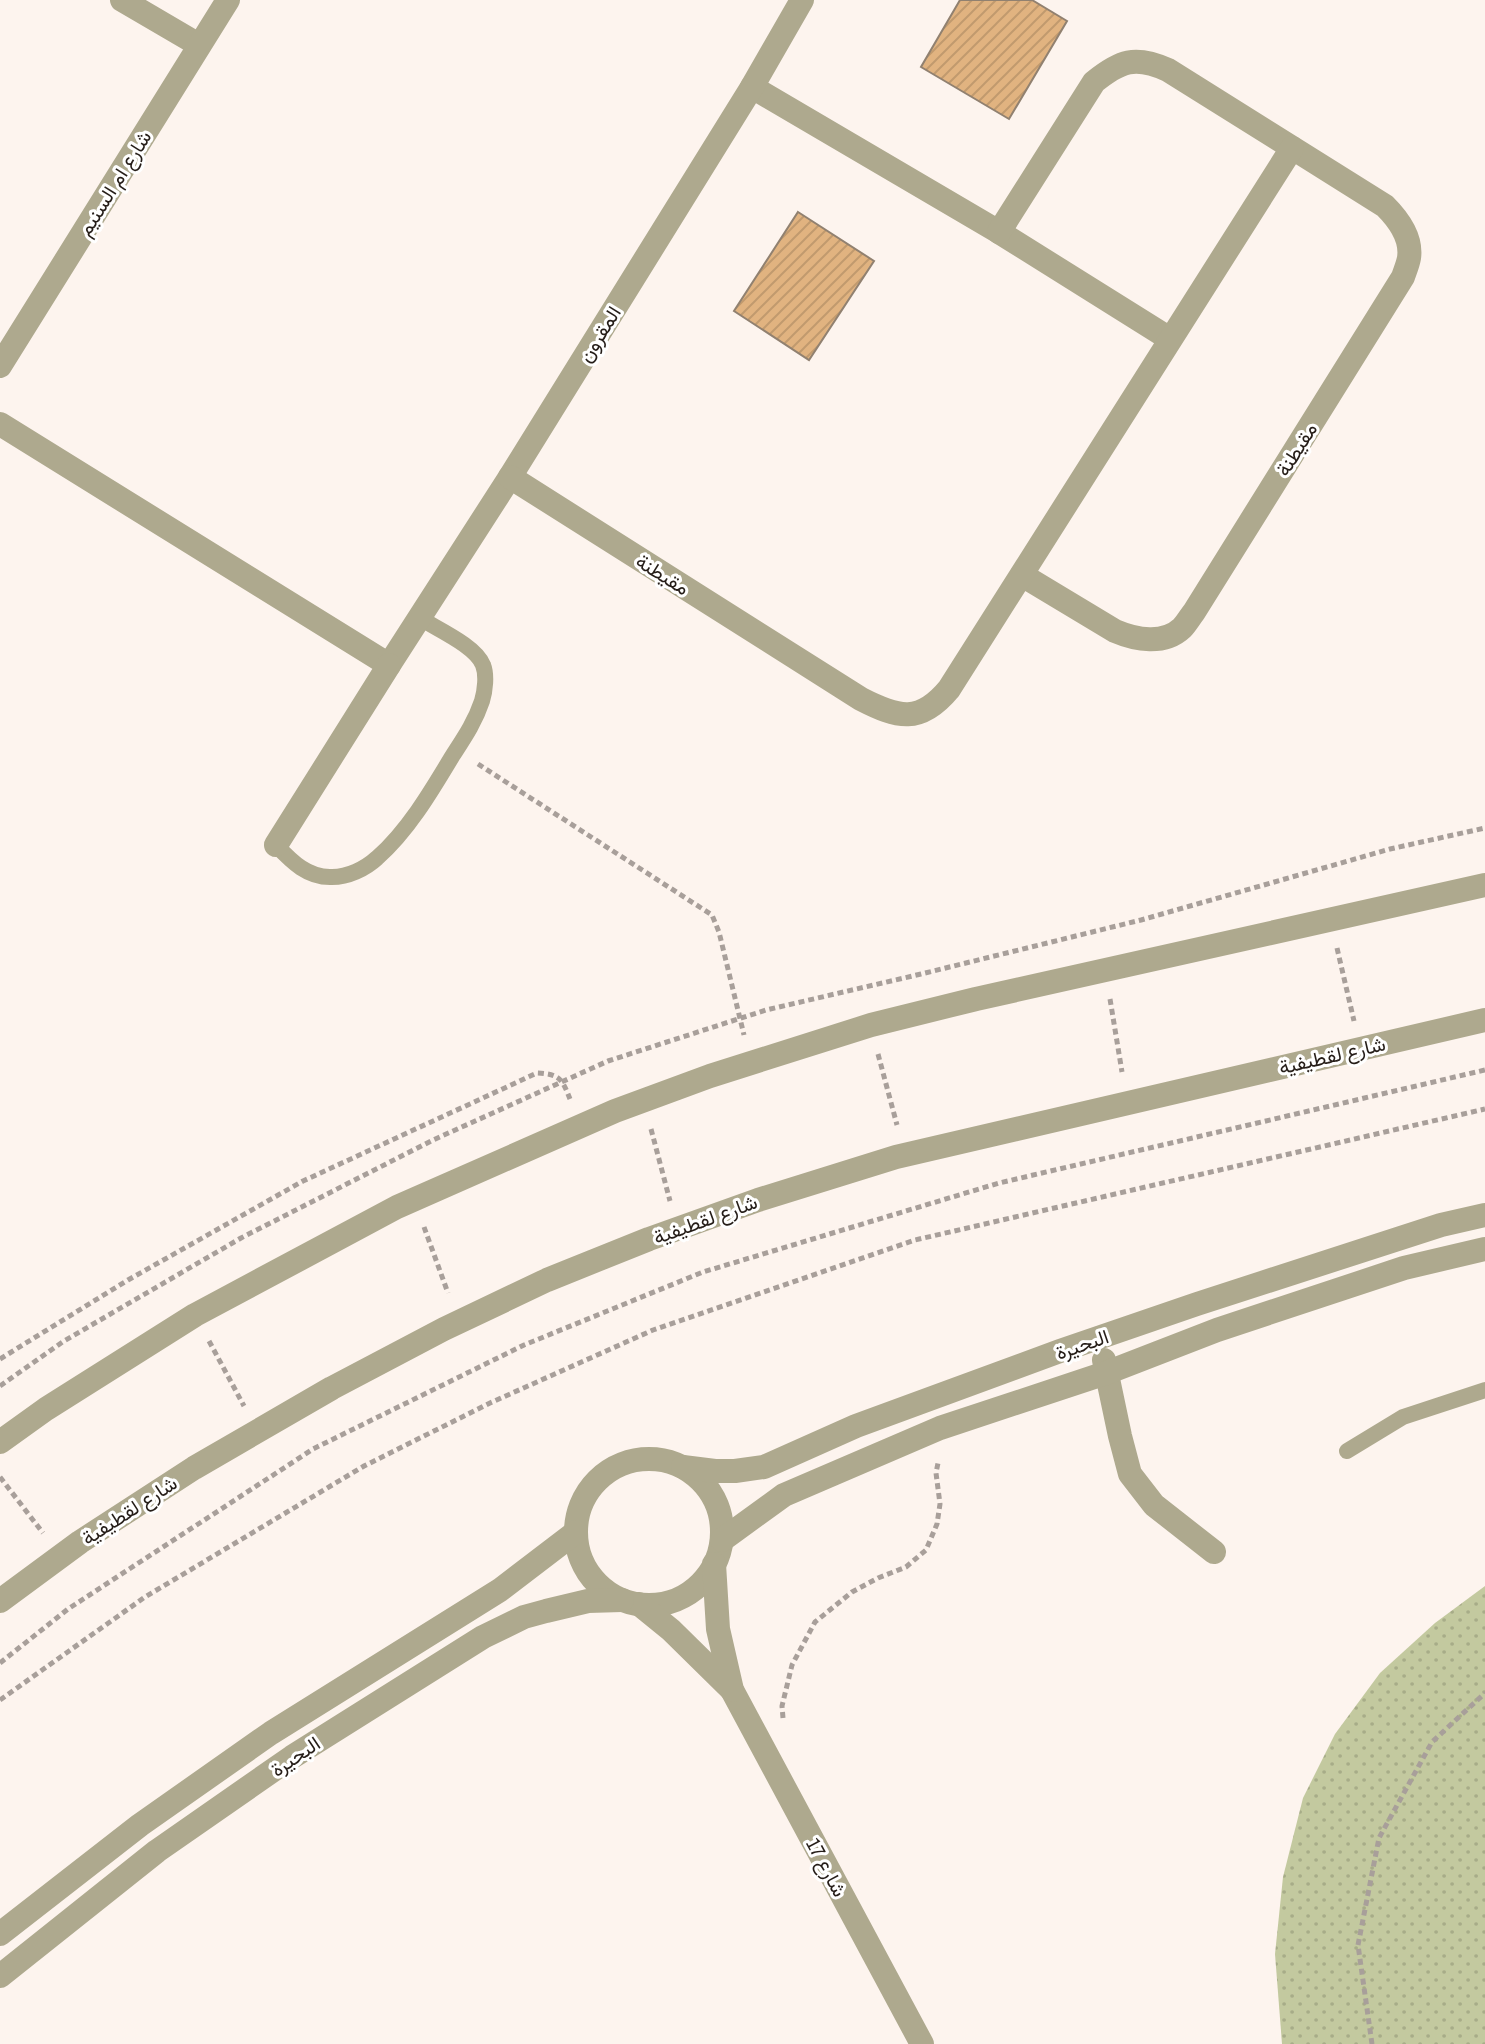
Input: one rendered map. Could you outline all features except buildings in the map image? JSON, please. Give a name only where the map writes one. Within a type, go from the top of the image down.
[{"type":"street","points":[[122,0],[199,45]]},
{"type":"street","name":"شارع ام السنيم","points":[[0,366],[228,0]]},
{"type":"street","name":"المقرون","points":[[276,845],[510,477],[752,87],[802,0]]},
{"type":"street","name":"مقيطنة","points":[[999,232],[1094,82],[1114,66],[1152,62],[1385,206],[1401,225],[1409,257],[1403,277],[1181,629],[1163,638],[1141,640],[1115,631],[1022,575]]},
{"type":"street","points":[[752,87],[999,232],[1170,339]]},
{"type":"street","name":"مقيطنة","points":[[510,477],[861,699],[893,713],[925,711],[949,689],[1292,148]]},
{"type":"street","points":[[0,424],[389,665]]},
{"type":"street","points":[[0,1442],[46,1409],[195,1315],[414,1200],[643,1101],[749,1063],[871,1025],[1485,885]]},
{"type":"street","name":"شارع لقطيفية","points":[[0,1601],[61,1556],[194,1468],[257,1431],[458,1322],[547,1280],[758,1200],[905,1155],[1485,1020]]},
{"type":"street","name":"البحيرة","points":[[683,1467],[735,1471],[764,1467],[856,1426],[1197,1304],[1441,1225],[1485,1215]]},
{"type":"street","name":"البحيرة","points":[[722,1540],[784,1495],[940,1428],[1389,1273],[1485,1249]]},
{"type":"street","points":[[1100,1338],[1130,1474],[1154,1505],[1214,1552]]},
{"type":"street","points":[[665,1460],[683,1467],[709,1489],[717,1505],[722,1522],[722,1540],[714,1564],[691,1592],[674,1600],[657,1604],[630,1602],[607,1592],[593,1580],[578,1549],[578,1513],[585,1496],[611,1469],[628,1461],[665,1460]]},
{"type":"street","name":"البحيرة","points":[[0,1934],[140,1825],[232,1760],[339,1689],[500,1590],[576,1532]]},
{"type":"street","name":"شارع 17","points":[[714,1564],[718,1629],[732,1690],[922,2044]]},
{"type":"street","name":"البحيرة","points":[[0,1976],[157,1851],[292,1757],[483,1637],[524,1617],[588,1601],[630,1602]]},
{"type":"street","name":"شارع 17","points":[[630,1602],[671,1630],[732,1690]]},
{"type":"street","points":[[232,1760],[252,1785]]},
{"type":"lane","points":[[276,845],[293,863],[311,875],[333,878],[357,872],[377,858],[407,825],[471,728],[482,701],[483,664],[473,651],[420,618]]},
{"type":"lane","points":[[1347,1451],[1403,1417],[1485,1390]]},
{"type":"path","points":[[456,751],[712,915],[741,1018],[749,1063]]},
{"type":"path","points":[[1331,920],[1360,1049]]},
{"type":"path","points":[[1105,971],[1126,1102]]},
{"type":"path","points":[[871,1025],[905,1155]]},
{"type":"path","points":[[0,1663],[68,1609],[313,1449],[524,1345],[675,1283],[999,1183],[1485,1070]]},
{"type":"path","points":[[0,1359],[128,1280],[303,1181],[537,1073],[553,1074],[563,1082],[581,1126]]},
{"type":"path","points":[[643,1101],[678,1229]]},
{"type":"path","points":[[0,1700],[145,1597],[364,1466],[490,1403],[653,1330],[915,1240],[1485,1109]]},
{"type":"path","points":[[414,1200],[458,1322]]},
{"type":"path","points":[[195,1315],[257,1431]]},
{"type":"path","points":[[785,1731],[782,1706],[792,1665],[815,1622],[852,1592],[906,1567],[926,1550],[937,1524],[940,1504],[936,1473],[940,1454]]},
{"type":"path","points":[[0,1477],[61,1556]]},
{"type":"path","points":[[1372,2044],[1358,1945],[1379,1838],[1432,1742],[1485,1693]]},
{"type":"green space","points":[[1485,1586],[1485,2044],[1282,2044],[1275,1954],[1283,1877],[1303,1798],[1335,1734],[1380,1673],[1435,1623]]}]
